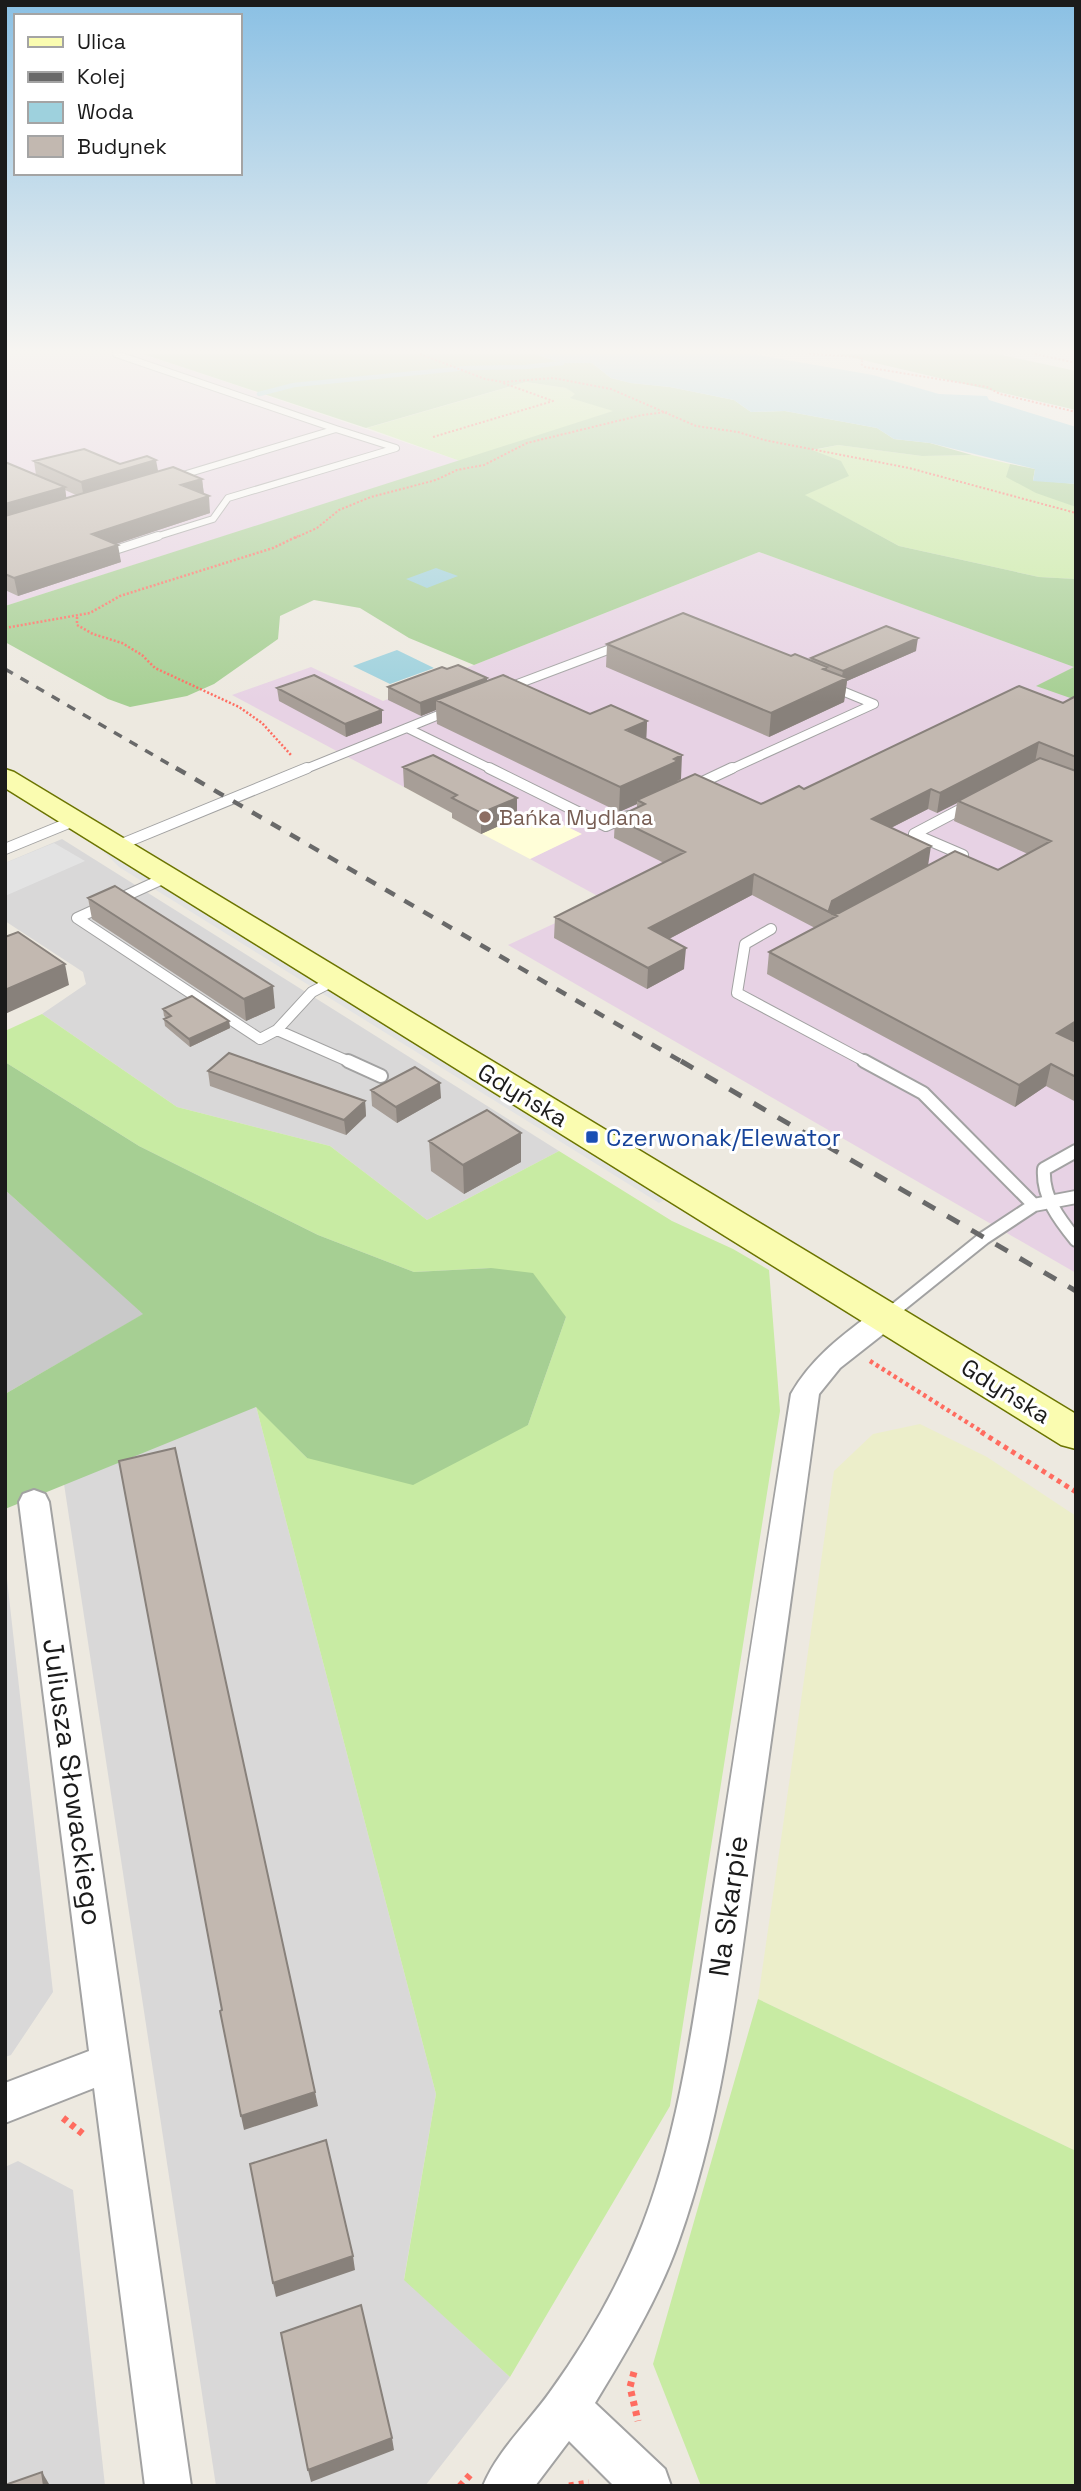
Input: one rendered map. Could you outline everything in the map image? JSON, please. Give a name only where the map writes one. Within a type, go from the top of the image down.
[{"type":"main road","name":"Gdyńska","points":[[5,777],[1076,1434]]},
{"type":"street","name":"Na Skarpie","points":[[506,2486],[567,2407],[619,2321],[651,2256],[682,2169],[722,1956],[805,1394],[818,1371],[828,1361],[886,1317]]},
{"type":"street","name":"Juliusza Słowackiego","points":[[34,1502],[168,2486]]},
{"type":"street","points":[[5,2103],[111,2062]]},
{"type":"street","points":[[567,2407],[649,2486]]},
{"type":"lane","points":[[164,481],[200,470]]},
{"type":"lane","points":[[112,551],[213,519],[228,498],[321,470]]},
{"type":"lane","points":[[492,694],[628,643]]},
{"type":"lane","points":[[692,787],[874,704],[825,684]]},
{"type":"lane","points":[[117,846],[455,708]]},
{"type":"lane","points":[[407,728],[607,826],[643,809]]},
{"type":"lane","points":[[951,862],[963,855],[914,834],[975,802]]},
{"type":"lane","points":[[5,849],[76,820]]},
{"type":"lane","points":[[167,877],[77,918],[260,1039],[277,1030],[312,992],[335,981]]},
{"type":"lane","points":[[771,929],[745,943],[737,993],[923,1093],[1034,1205]]},
{"type":"lane","points":[[277,1030],[381,1076]]},
{"type":"lane","points":[[1076,1151],[1044,1169],[1041,1182],[1049,1200],[1076,1240]]},
{"type":"lane","points":[[886,1317],[984,1238],[1034,1205],[1049,1200],[1076,1197]]},
{"type":"path","points":[[5,628],[90,613],[120,596],[274,548],[317,528],[339,510],[372,497],[436,480],[456,470]]},
{"type":"path","points":[[912,470],[1076,513]]},
{"type":"path","points":[[77,617],[77,625],[93,634],[122,643],[155,667],[239,707],[262,723],[304,770]]},
{"type":"path","points":[[858,1363],[868,1356],[1076,1492]]},
{"type":"path","points":[[54,2118],[65,2118],[82,2131],[86,2141]]},
{"type":"path","points":[[637,2361],[630,2387],[634,2411],[641,2429]]},
{"type":"path","points":[[569,2486],[591,2483],[597,2486]]},
{"type":"shaded area","points":[[5,470],[431,470],[5,606]]},
{"type":"shaded area","points":[[759,552],[1075,667],[1076,1273],[508,945],[605,900],[530,859],[581,834],[541,814],[517,818],[434,775],[404,787],[232,695],[311,667],[383,701]]},
{"type":"shaded area","name":"Bańka Mydlana","points":[[434,775],[517,818],[541,814],[582,834],[530,859],[452,818],[457,815],[404,787]]},
{"type":"shaded area","points":[[62,839],[559,1151],[427,1220],[330,1146],[177,1107],[42,1014],[86,984],[83,972],[5,921],[5,863]]},
{"type":"shaded area","points":[[94,842],[668,1198],[659,1203],[119,867]]},
{"type":"shaded area","points":[[54,843],[85,861],[5,896],[5,863]]},
{"type":"shaded area","points":[[5,1190],[144,1314],[5,1394]]},
{"type":"shaded area","points":[[256,1406],[436,2094],[404,2279],[510,2377],[425,2486],[216,2486],[64,1484]]},
{"type":"shaded area","points":[[920,1424],[987,1457],[1076,1516],[1076,2151],[758,1999],[834,1471],[873,1434]]},
{"type":"shaded area","points":[[5,1561],[53,1992],[11,2055],[5,2057]]},
{"type":"shaded area","points":[[18,2161],[73,2190],[105,2486],[5,2486],[5,2167]]},
{"type":"green space","points":[[428,470],[846,470],[849,476],[805,495],[899,546],[1039,577],[1076,579],[1076,700],[1036,686],[1074,667],[759,552],[474,665],[409,638],[360,608],[314,600],[280,616],[278,639],[214,684],[187,696],[130,707],[108,699],[5,642],[5,606]]},
{"type":"green space","points":[[839,470],[1009,470],[1007,477],[1076,507],[1076,579],[1039,577],[899,546],[804,495],[848,476]]},
{"type":"green space","points":[[1008,470],[1035,470],[1033,480],[1076,484],[1076,507],[1036,493],[1006,477]]},
{"type":"green space","points":[[42,1014],[177,1107],[330,1146],[427,1220],[559,1151],[672,1221],[733,1249],[769,1270],[780,1411],[670,2106],[510,2377],[404,2280],[436,2094],[256,1406],[307,1458],[528,1425],[566,1317],[491,1268],[414,1272],[318,1235],[139,1146],[5,1062],[5,1031]]},
{"type":"green space","points":[[5,1062],[139,1146],[318,1235],[414,1272],[491,1268],[533,1273],[566,1317],[528,1425],[413,1485],[307,1458],[256,1407],[5,1509],[5,1394],[143,1314],[5,1190]]},
{"type":"green space","points":[[758,1999],[1076,2151],[1076,2486],[701,2486],[653,2364]]},
{"type":"water","points":[[1035,470],[1076,470],[1076,484],[1033,481]]},
{"type":"water","points":[[436,568],[458,576],[427,588],[406,579]]},
{"type":"water","points":[[397,650],[434,668],[390,684],[353,666]]},
{"type":"building","points":[[5,470],[25,470],[65,487],[5,504]]},
{"type":"building","points":[[55,470],[121,470],[81,482]]},
{"type":"building","points":[[162,470],[181,470],[202,479],[181,485],[209,496],[92,534],[118,545],[14,578],[5,574],[5,516]]},
{"type":"building","points":[[683,613],[791,656],[795,654],[847,678],[771,713],[607,644]]},
{"type":"building","points":[[886,626],[918,638],[843,671],[811,658]]},
{"type":"building","points":[[458,665],[487,678],[420,703],[388,687],[442,667],[447,669]]},
{"type":"building","points":[[314,675],[382,710],[345,724],[277,688]]},
{"type":"building","points":[[503,675],[590,714],[611,705],[647,721],[626,730],[682,755],[674,759],[678,761],[620,787],[436,700]]},
{"type":"building","points":[[1019,686],[1063,703],[1076,698],[1076,757],[1039,742],[940,793],[931,789],[872,819],[931,846],[832,901],[829,910],[831,913],[754,874],[649,928],[686,948],[648,968],[555,917],[685,852],[615,818],[645,804],[637,800],[695,774],[761,804],[799,786],[804,789]]},
{"type":"building","points":[[433,755],[517,798],[481,813],[452,798],[457,795],[403,767]]},
{"type":"building","points":[[1040,758],[1076,771],[1076,1021],[1057,1033],[1076,1042],[1076,1077],[1051,1064],[1019,1085],[769,952],[837,916],[833,914],[955,851],[998,870],[1051,841],[958,801]]},
{"type":"building","points":[[115,886],[273,986],[244,999],[88,898]]},
{"type":"building","points":[[18,932],[65,964],[5,990],[5,937]]},
{"type":"building","points":[[192,996],[229,1021],[189,1039],[164,1019],[171,1016],[163,1009]]},
{"type":"building","points":[[229,1053],[365,1101],[344,1120],[208,1071]]},
{"type":"building","points":[[415,1067],[440,1083],[396,1107],[371,1090]]},
{"type":"building","points":[[487,1110],[521,1133],[463,1165],[429,1141]]},
{"type":"building","points":[[175,1448],[315,2092],[241,2116],[119,1461]]},
{"type":"building","points":[[326,2140],[353,2256],[273,2283],[250,2164]]},
{"type":"building","points":[[361,2305],[392,2438],[308,2470],[281,2333]]},
{"type":"building","points":[[42,2472],[44,2486],[5,2486],[5,2485]]},
{"type":"railway","points":[[5,669],[179,770]]},
{"type":"railway","points":[[176,768],[684,1063]]},
{"type":"railway","points":[[681,1061],[1076,1291]]},
{"type":"place","name":"Bańka Mydlana","points":[[485,817]]},
{"type":"place","name":"Czerwonak/Elewator","points":[[592,1137]]}]
